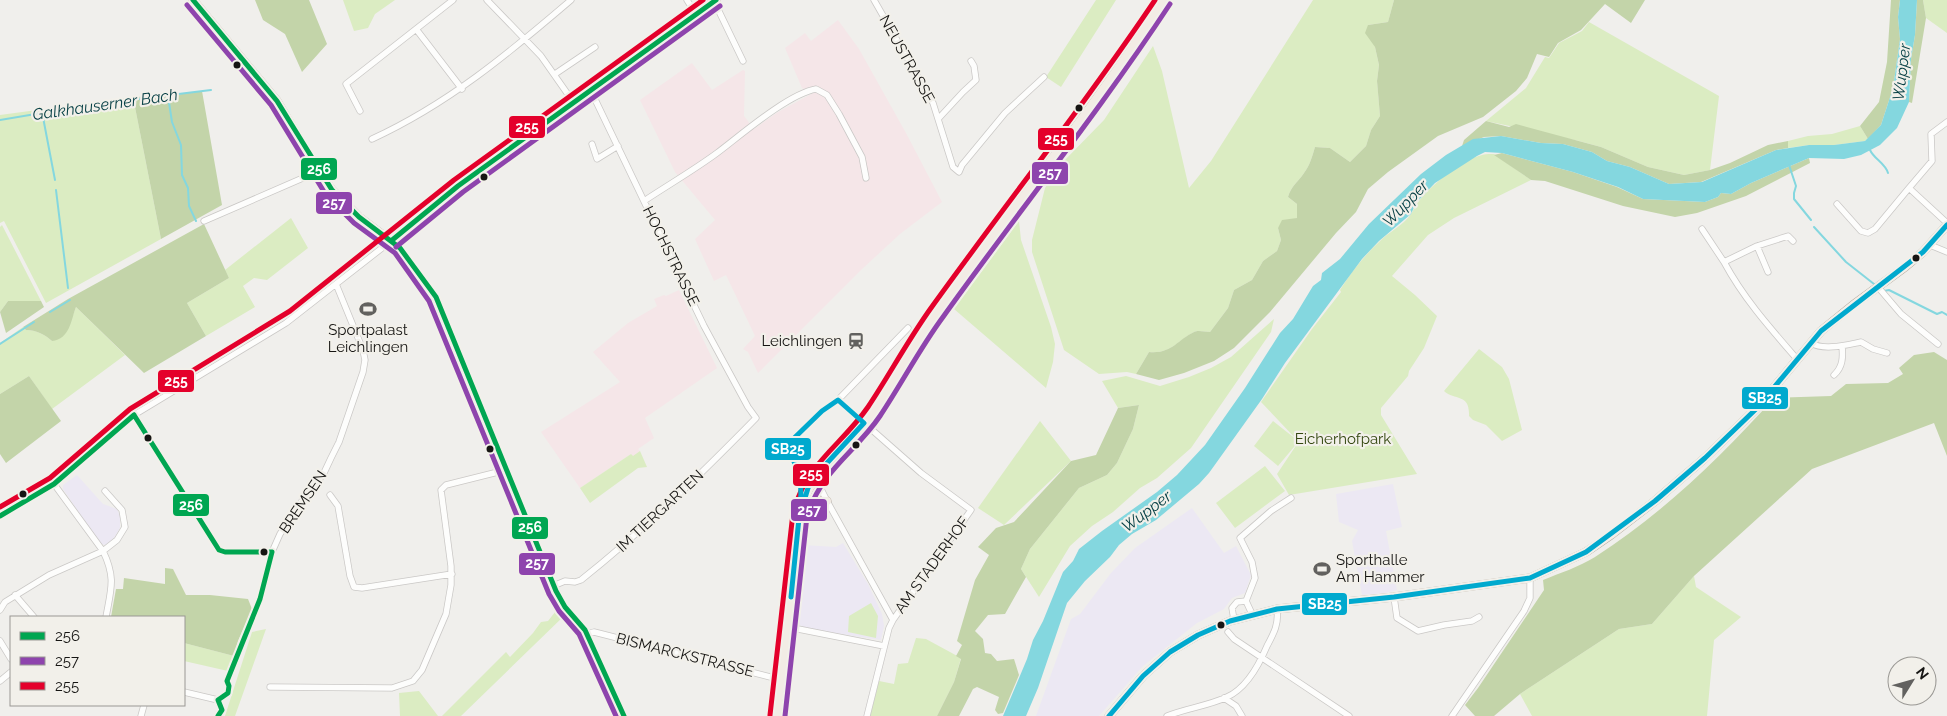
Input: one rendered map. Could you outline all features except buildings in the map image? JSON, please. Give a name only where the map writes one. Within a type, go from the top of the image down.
[{"type":"main road","points":[[194,0],[277,101],[319,171],[342,201],[359,217],[391,241],[458,186],[715,1]]},
{"type":"main road","points":[[777,716],[804,496],[815,477],[864,423],[935,315],[1086,112],[1164,0]]},
{"type":"main road","points":[[1109,716],[1139,681],[1170,652],[1196,636],[1234,620],[1277,609],[1394,597],[1530,578],[1586,552],[1664,494],[1731,435],[1831,322],[1905,267],[1930,245],[1947,224]]},
{"type":"main road","points":[[802,505],[810,500],[827,501]]},
{"type":"street","points":[[360,111],[346,84],[453,0]]},
{"type":"street","points":[[487,0],[525,39],[555,74],[574,104]]},
{"type":"street","points":[[372,139],[417,117],[462,89],[571,0]]},
{"type":"street","points":[[687,0],[696,14]]},
{"type":"street","name":"NEUSTRASSE","points":[[874,0],[933,103],[953,167],[959,172],[962,165],[1005,112],[1044,77]]},
{"type":"street","points":[[715,1],[743,61]]},
{"type":"street","points":[[416,29],[462,89]]},
{"type":"street","points":[[555,74],[595,47]]},
{"type":"street","name":"NEUSTRASSE","points":[[939,118],[976,80],[974,66],[971,61]]},
{"type":"street","points":[[644,201],[716,154],[780,106],[806,91],[816,89],[827,95],[840,114],[862,157],[866,178]]},
{"type":"street","name":"HOCHSTRASSE","points":[[591,91],[724,364],[748,408],[756,418]]},
{"type":"street","points":[[1837,204],[1861,231],[1868,233],[1875,229],[1932,161],[1931,134],[1947,122]]},
{"type":"street","points":[[592,144],[597,159],[618,146]]},
{"type":"street","points":[[204,221],[319,171]]},
{"type":"street","points":[[1909,188],[1947,224]]},
{"type":"street","points":[[1702,229],[1724,262],[1736,286],[1797,359]]},
{"type":"street","points":[[1724,262],[1757,246],[1788,236],[1793,241]]},
{"type":"street","points":[[0,516],[54,484],[134,415],[274,331],[391,241],[400,248],[436,297],[553,586],[565,607]]},
{"type":"street","points":[[1930,245],[1947,252]]},
{"type":"street","points":[[1757,246],[1768,272]]},
{"type":"street","name":"BREMSEN","points":[[218,716],[222,710],[218,700],[228,693],[229,686],[227,681],[260,599],[272,552],[280,534],[310,489],[323,475],[332,458],[364,366],[364,355],[359,338],[336,284]]},
{"type":"street","points":[[1878,287],[1901,314],[1938,344]]},
{"type":"street","points":[[786,446],[822,411],[838,400],[908,328]]},
{"type":"street","points":[[1810,344],[1815,346],[1842,346],[1861,342],[1873,349],[1887,353]]},
{"type":"street","points":[[1834,374],[1839,371],[1841,366],[1842,346]]},
{"type":"street","points":[[838,400],[864,423]]},
{"type":"street","points":[[134,415],[219,550],[225,552],[272,552]]},
{"type":"street","name":"IM TIERGARTEN","points":[[553,586],[565,581],[575,582],[581,580],[614,554],[686,490],[756,418]]},
{"type":"street","name":"AM STADERHOF","points":[[864,423],[921,473],[971,510],[893,620],[884,646],[867,716]]},
{"type":"street","points":[[786,446],[815,477],[893,620]]},
{"type":"street","points":[[786,446],[798,466],[804,496]]},
{"type":"street","points":[[270,687],[392,688],[413,681],[422,670],[446,614],[452,574],[442,488],[446,485],[506,470]]},
{"type":"street","points":[[54,484],[103,552],[112,576],[106,616]]},
{"type":"street","points":[[0,610],[5,602],[15,595],[49,575],[103,552],[117,540],[125,527],[122,510],[105,491]]},
{"type":"street","points":[[330,495],[338,506],[350,576],[354,586],[362,588],[452,574]]},
{"type":"street","points":[[1252,614],[1246,601],[1255,578],[1252,562],[1240,538],[1271,511],[1291,498]]},
{"type":"street","points":[[1452,716],[1524,611],[1530,598],[1530,578]]},
{"type":"street","points":[[15,595],[33,616]]},
{"type":"street","points":[[1394,597],[1397,618],[1418,631],[1444,624],[1472,621],[1479,617]]},
{"type":"street","points":[[1234,620],[1232,608],[1237,602],[1246,601]]},
{"type":"street","points":[[1168,716],[1181,710],[1224,698],[1237,691],[1249,678],[1262,658],[1278,622],[1277,609]]},
{"type":"street","points":[[580,623],[587,634],[624,716]]},
{"type":"street","points":[[788,628],[884,646]]},
{"type":"street","name":"BISMARCKSTRASSE","points":[[587,634],[594,632],[782,680]]},
{"type":"street","points":[[1228,632],[1234,639],[1349,716]]},
{"type":"street","points":[[0,641],[10,657]]},
{"type":"street","points":[[0,681],[10,673]]},
{"type":"street","points":[[185,692],[218,700]]},
{"type":"street","points":[[1224,698],[1236,706],[1242,716]]},
{"type":"shaded area","points":[[838,20],[859,49],[942,202],[900,234],[861,270],[758,373],[748,352],[743,349],[755,336],[726,275],[714,281],[695,239],[715,220],[675,172],[640,100],[692,63],[712,90],[743,70],[745,71],[744,116],[754,129],[778,112],[813,93],[802,88],[785,48],[805,33],[811,41]]},
{"type":"shaded area","points":[[679,290],[717,368],[645,418],[654,438],[638,449],[640,451],[633,457],[631,454],[580,488],[541,432],[620,382],[593,352],[628,323],[657,306],[654,299]]},
{"type":"shaded area","points":[[77,475],[103,504],[117,509],[120,516],[120,528],[114,538],[106,545],[101,544],[96,538],[63,489],[63,485]]},
{"type":"shaded area","points":[[1393,484],[1402,527],[1386,531],[1397,590],[1362,595],[1352,541],[1358,530],[1339,522],[1336,494]]},
{"type":"shaded area","points":[[1192,508],[1224,553],[1236,546],[1251,575],[1245,593],[1232,598],[1224,609],[1197,623],[1143,666],[1099,716],[1036,716],[1071,619],[1080,614],[1111,573],[1135,548]]},
{"type":"shaded area","points":[[843,543],[868,584],[882,614],[884,626],[881,640],[808,629],[795,623],[803,545],[836,547]]},
{"type":"green space","points":[[255,0],[309,0],[327,44],[302,72],[285,34],[263,20]]},
{"type":"green space","points":[[343,0],[395,0],[375,14],[368,28],[354,31]]},
{"type":"green space","points":[[1096,0],[1116,0],[1061,87],[1046,77]]},
{"type":"green space","points":[[1313,0],[1394,0],[1388,22],[1368,25],[1379,65],[1377,81],[1380,116],[1371,130],[1366,146],[1350,162],[1330,148],[1315,147],[1308,167],[1289,193],[1288,197],[1297,204],[1297,218],[1278,228],[1281,240],[1277,251],[1263,261],[1252,280],[1234,290],[1228,308],[1210,332],[1196,331],[1168,349],[1149,352],[1136,374],[1127,372],[1099,374],[1064,350],[1032,252],[1032,240],[1045,188],[1063,162],[1104,120],[1153,46],[1162,71],[1189,188],[1211,161]]},
{"type":"green space","points":[[1394,0],[1645,0],[1631,23],[1605,4],[1581,30],[1558,43],[1549,57],[1537,54],[1527,78],[1516,91],[1483,117],[1438,136],[1388,172],[1368,189],[1356,212],[1270,312],[1234,348],[1214,361],[1184,373],[1159,380],[1136,374],[1149,352],[1169,349],[1196,331],[1210,332],[1228,308],[1234,290],[1252,280],[1263,261],[1277,251],[1281,240],[1278,228],[1282,220],[1297,218],[1297,204],[1288,197],[1289,193],[1308,167],[1315,147],[1330,148],[1350,162],[1366,146],[1371,130],[1380,116],[1377,81],[1379,65],[1375,47],[1365,33],[1368,25],[1388,22]]},
{"type":"green space","points":[[1891,0],[1900,0],[1898,17],[1900,39],[1893,88],[1881,125],[1868,139],[1860,126],[1879,102],[1887,62]]},
{"type":"green space","points":[[1917,0],[1923,0],[1926,18],[1912,103],[1909,102],[1911,59],[1915,35]]},
{"type":"green space","points":[[1923,0],[1947,0],[1947,33],[1926,18]]},
{"type":"green space","points":[[1589,22],[1719,96],[1710,170],[1684,175],[1648,167],[1601,147],[1579,141],[1486,121],[1526,88],[1545,57],[1549,58],[1559,43],[1582,31]]},
{"type":"green space","points":[[202,91],[222,205],[161,239],[133,97],[168,96]]},
{"type":"green space","points":[[133,97],[161,239],[46,303],[4,221],[0,223],[0,115]]},
{"type":"green space","points":[[1486,121],[1509,127],[1516,124],[1601,147],[1648,167],[1684,175],[1710,170],[1730,163],[1768,145],[1788,141],[1788,148],[1776,150],[1701,182],[1669,184],[1630,167],[1607,161],[1592,152],[1563,144],[1541,143],[1501,136],[1484,137],[1462,146],[1464,140]]},
{"type":"green space","points":[[1860,126],[1868,139],[1865,141],[1788,148],[1788,141],[1808,136],[1832,134]]},
{"type":"green space","points":[[1502,153],[1573,172],[1617,187],[1643,199],[1705,202],[1718,197],[1721,193],[1731,194],[1751,183],[1809,158],[1810,163],[1746,196],[1697,213],[1675,217],[1623,206],[1545,181],[1531,180],[1494,155]]},
{"type":"green space","name":"Eicherhofpark","points":[[1488,154],[1494,154],[1531,180],[1454,218],[1428,235],[1392,276],[1437,316],[1424,348],[1409,371],[1408,376],[1381,408],[1381,415],[1417,474],[1289,495],[1277,474],[1299,441],[1278,466],[1254,446],[1273,421],[1297,440],[1261,402],[1312,329],[1341,292],[1340,290],[1358,264],[1368,253],[1408,218],[1425,194],[1441,179],[1460,165]]},
{"type":"green space","points":[[291,218],[308,248],[267,280],[254,278],[243,286],[255,307],[206,336],[187,303],[229,278],[225,270]]},
{"type":"green space","points":[[1019,221],[1021,240],[1055,344],[1053,362],[1046,388],[954,309]]},
{"type":"green space","points":[[204,224],[229,278],[187,303],[206,336],[144,373],[76,307],[69,328],[63,337],[58,339],[52,341],[40,333],[26,330],[23,327],[68,299]]},
{"type":"green space","points":[[2,225],[41,301],[8,301],[0,312],[0,227]]},
{"type":"green space","points":[[8,301],[41,301],[44,307],[6,333],[0,312]]},
{"type":"green space","points":[[76,307],[125,355],[52,409],[29,376],[0,394],[0,343],[23,327],[26,330],[40,333],[52,341],[73,315]]},
{"type":"green space","points":[[1274,319],[1271,332],[1191,448],[1157,478],[1140,488],[1070,546],[1039,597],[1021,569],[1030,549],[1079,488],[1107,475],[1117,463],[1133,429],[1139,405],[1118,408],[1102,381],[1126,376],[1160,386],[1189,377],[1231,357]]},
{"type":"green space","points":[[1479,349],[1502,367],[1509,379],[1522,430],[1502,441],[1486,425],[1473,420],[1469,416],[1469,409],[1464,401],[1444,391]]},
{"type":"green space","points":[[1934,352],[1947,360],[1947,456],[1934,423],[1812,469],[1694,576],[1652,624],[1619,629],[1520,694],[1494,716],[1475,716],[1465,705],[1544,590],[1543,580],[1589,561],[1644,522],[1690,484],[1774,398],[1831,396],[1846,384],[1888,383],[1903,374],[1899,368],[1914,355]]},
{"type":"green space","points":[[29,376],[61,421],[6,463],[0,454],[0,394]]},
{"type":"green space","points":[[1139,405],[1133,429],[1117,463],[1107,475],[1079,488],[1030,549],[1021,569],[1026,577],[1005,614],[988,615],[975,631],[983,639],[985,653],[991,654],[997,661],[1014,659],[1019,675],[1003,713],[998,714],[995,710],[999,697],[977,687],[973,689],[959,716],[937,716],[954,682],[961,659],[956,656],[962,645],[957,641],[975,580],[989,555],[978,547],[996,528],[1014,522],[1071,461],[1096,455],[1118,408]]},
{"type":"green space","points":[[1040,421],[1071,461],[1004,525],[978,508]]},
{"type":"green space","points":[[640,451],[647,467],[638,468],[590,503],[580,488],[631,454],[633,456]]},
{"type":"green space","points":[[1265,466],[1285,491],[1235,528],[1216,503]]},
{"type":"green space","points":[[165,568],[173,569],[186,595],[210,595],[248,599],[252,609],[238,641],[234,656],[185,643],[185,616],[111,616],[116,589],[123,589],[124,578],[165,584]]},
{"type":"green space","points":[[1694,576],[1696,587],[1741,617],[1714,640],[1707,716],[1532,716],[1520,694],[1619,629],[1652,624]]},
{"type":"green space","points":[[871,603],[878,616],[876,638],[848,632],[849,616]]},
{"type":"green space","points":[[559,607],[566,614],[461,716],[442,716],[506,652],[510,657],[541,622],[548,621]]},
{"type":"green space","points":[[266,629],[235,716],[225,716],[252,632]]},
{"type":"green space","points":[[916,638],[926,639],[961,658],[954,682],[937,716],[870,716],[879,681],[894,684],[898,664],[908,663]]},
{"type":"green space","points":[[185,643],[234,656],[228,671],[185,661]]},
{"type":"green space","points":[[419,691],[438,716],[400,716],[399,693]]},
{"type":"water","name":"Wupper","points":[[1900,0],[1917,0],[1909,102],[1897,128],[1880,145],[1861,155],[1844,159],[1809,158],[1751,183],[1731,194],[1721,193],[1718,197],[1705,202],[1643,199],[1618,187],[1573,172],[1502,153],[1485,152],[1435,183],[1416,203],[1411,214],[1379,241],[1362,259],[1285,363],[1262,399],[1209,473],[1199,484],[1156,520],[1132,534],[1119,545],[1067,603],[1038,688],[1026,716],[1003,716],[1033,640],[1063,572],[1073,561],[1079,549],[1157,492],[1177,475],[1205,445],[1245,388],[1280,333],[1293,319],[1313,286],[1321,280],[1322,273],[1340,259],[1369,224],[1421,174],[1446,155],[1473,139],[1501,136],[1541,143],[1563,144],[1592,152],[1607,161],[1630,167],[1669,184],[1702,182],[1776,150],[1809,145],[1834,145],[1865,141],[1881,125],[1893,88],[1900,39],[1898,17]]},
{"type":"waterway","name":"Galkhauserner Bach","points":[[0,120],[89,105],[211,90]]},
{"type":"waterway","points":[[168,96],[172,122],[181,145],[182,175],[188,188],[189,206],[196,221]]},
{"type":"waterway","points":[[42,112],[55,180]]},
{"type":"waterway","points":[[1870,150],[1888,173]]},
{"type":"waterway","points":[[1789,165],[1796,186],[1794,199],[1811,220]]},
{"type":"waterway","points":[[56,190],[68,288]]},
{"type":"waterway","points":[[1814,227],[1846,262],[1874,284]]},
{"type":"waterway","points":[[1884,291],[1889,290],[1937,314],[1942,312],[1947,315]]},
{"type":"waterway","points":[[50,312],[70,300]]},
{"type":"waterway","points":[[0,344],[34,322]]},
{"type":"tunnel","points":[[565,607],[579,623]]},
{"type":"transit line","name":"256","points":[[193,0],[277,101],[332,190],[359,217],[400,248],[436,297],[556,591],[565,607],[585,630],[624,716]]},
{"type":"transit line","name":"255","points":[[0,507],[50,478],[130,409],[290,311],[454,180],[703,0]]},
{"type":"transit line","name":"256","points":[[391,241],[458,186],[716,0]]},
{"type":"transit line","name":"255","points":[[770,715],[793,513],[806,481],[825,456],[858,421],[931,308],[1155,0]]},
{"type":"transit line","name":"257","points":[[785,716],[807,516],[813,500],[830,473],[880,416],[935,329],[1087,123],[1170,4]]},
{"type":"transit line","name":"257","points":[[187,5],[271,105],[326,195],[354,223],[395,253],[429,301],[549,594],[559,611],[579,634],[616,716]]},
{"type":"transit line","name":"257","points":[[396,247],[463,192],[720,6]]},
{"type":"transit line","name":"SB25","points":[[1109,716],[1143,676],[1170,652],[1198,635],[1230,621],[1277,609],[1394,597],[1530,578],[1586,552],[1655,501],[1705,458],[1756,409],[1821,331],[1923,252],[1947,225]]},
{"type":"transit line","name":"SB25","points":[[838,400],[864,423],[815,476],[808,488],[799,518],[800,481],[795,464],[786,446],[822,411],[838,400]]},
{"type":"transit line","name":"256","points":[[134,415],[219,550],[225,552],[272,552]]},
{"type":"transit line","name":"256","points":[[0,516],[54,484],[134,415]]},
{"type":"transit line","name":"SB25","points":[[791,597],[799,518]]},
{"type":"transit line","name":"SB25","points":[[791,597],[799,518]]},
{"type":"transit line","name":"256","points":[[218,716],[222,710],[218,700],[228,693],[229,686],[227,681],[260,599],[272,552]]},
{"type":"place","name":"Sportpalast Leichlingen","points":[[368,309]]},
{"type":"place","name":"Leichlingen","points":[[856,341]]},
{"type":"place","name":"Sporthalle Am Hammer","points":[[1322,569]]}]
